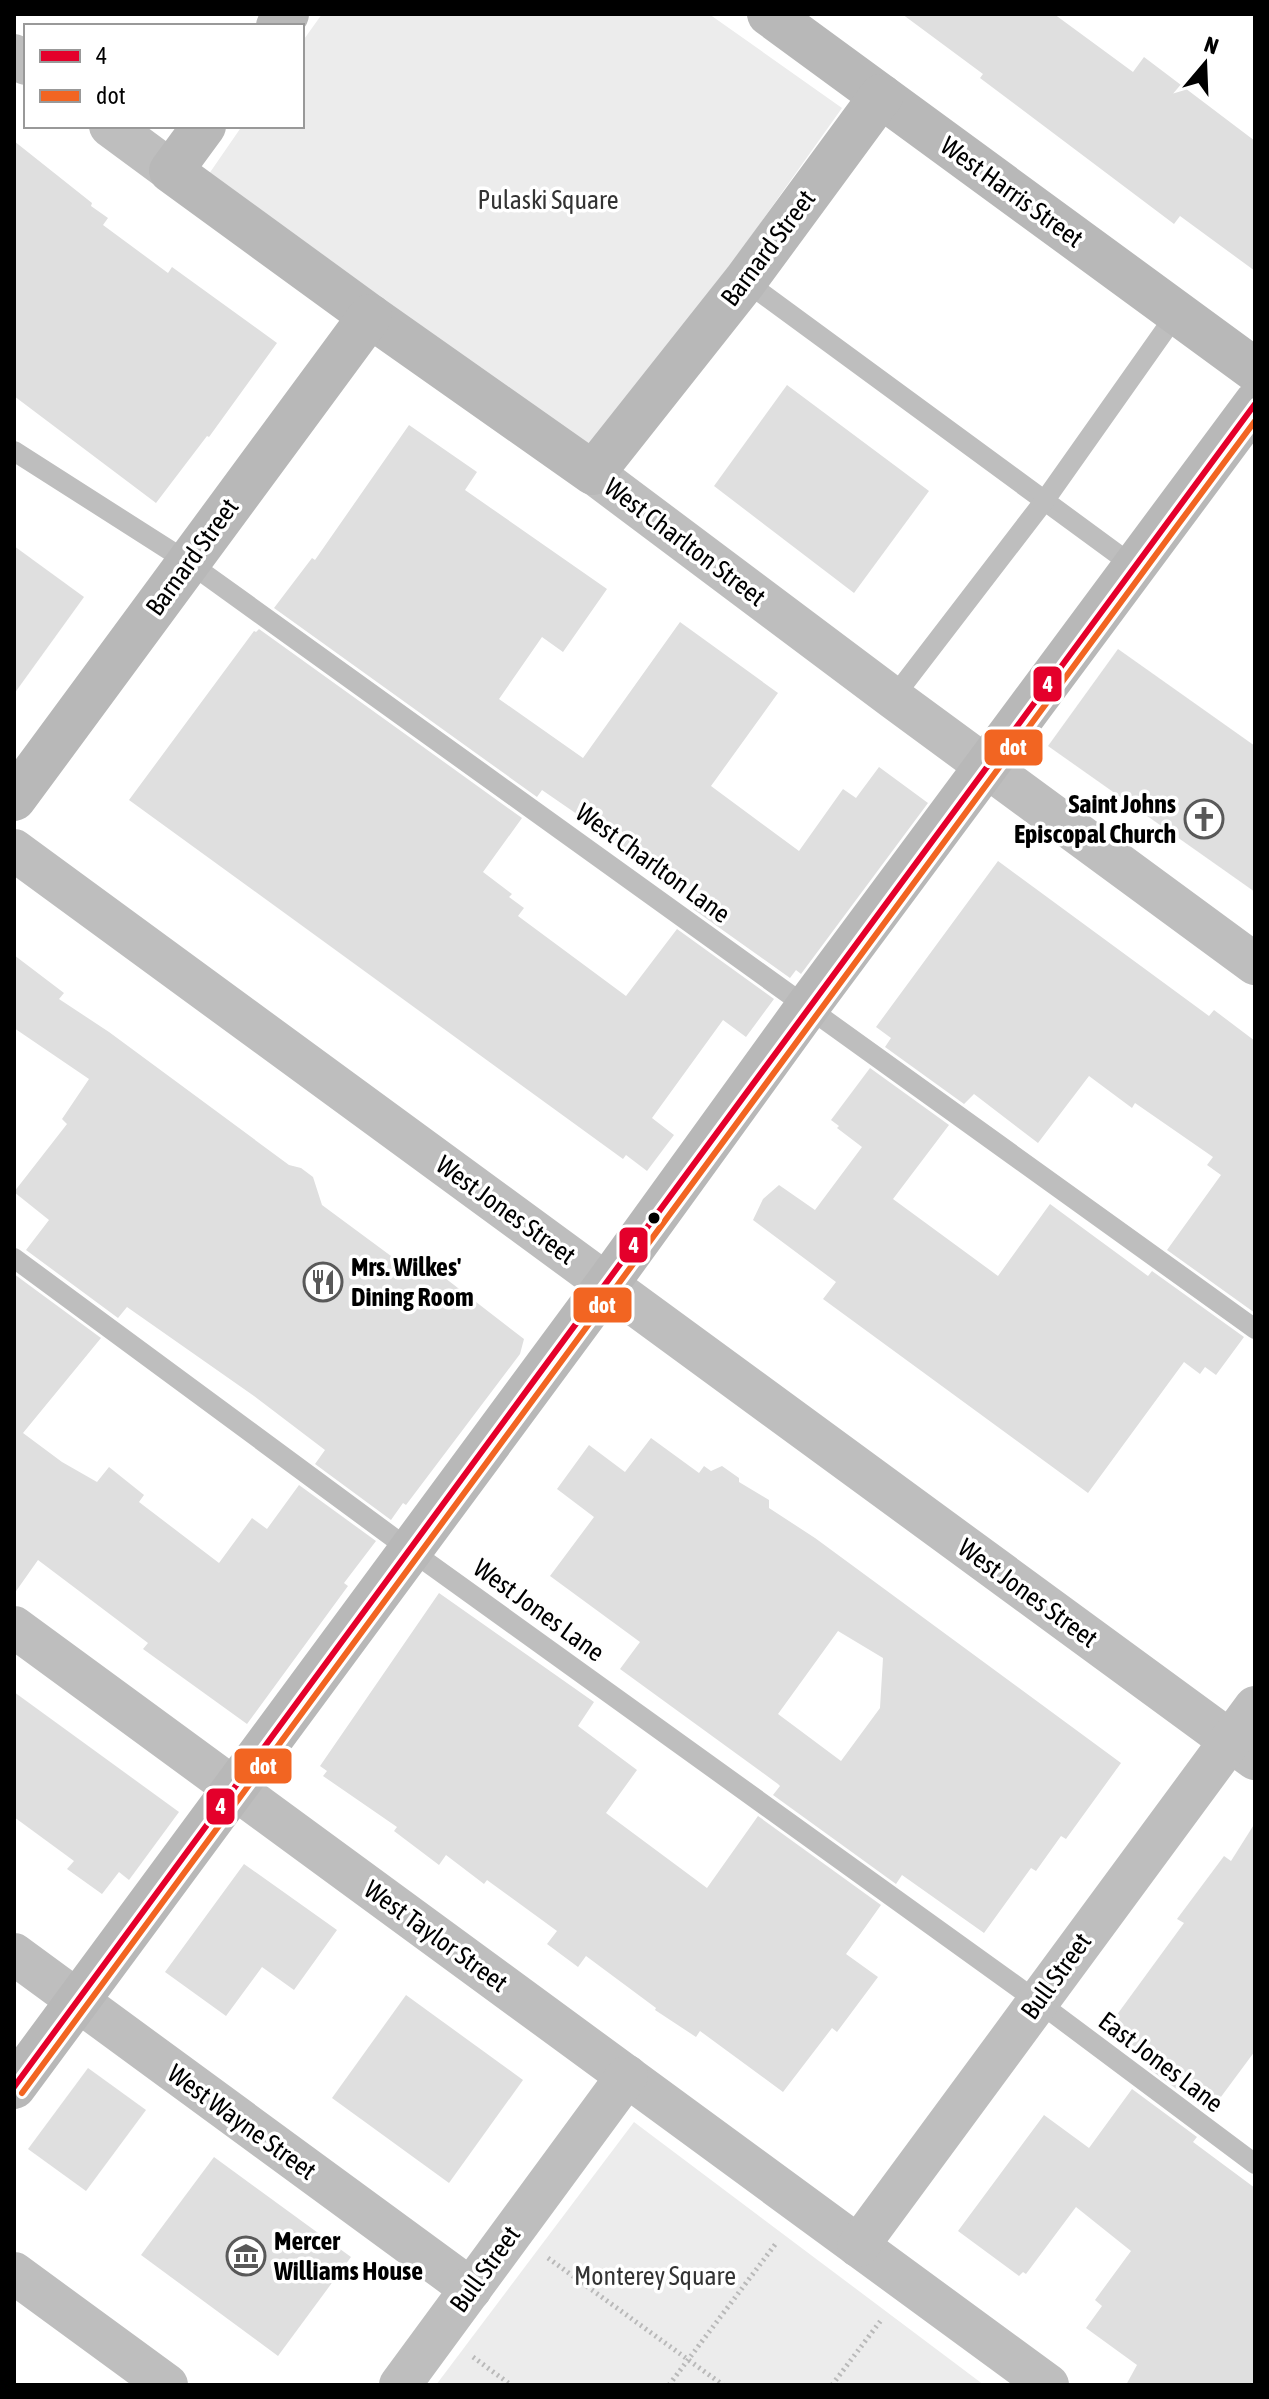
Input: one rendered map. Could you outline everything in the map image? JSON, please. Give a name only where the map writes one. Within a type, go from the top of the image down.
[{"type":"street","name":"West Harris Street","points":[[769,14],[1255,370]]},
{"type":"street","name":"Barnard Street","points":[[593,473],[745,281],[881,96]]},
{"type":"street","name":"West Charlton Street","points":[[113,128],[370,316],[593,473],[1255,964]]},
{"type":"street","points":[[171,171],[203,128]]},
{"type":"street","name":"Barnard Street","points":[[14,799],[370,316]]},
{"type":"street","points":[[14,2087],[607,1284],[808,1006],[1255,404]]},
{"type":"street","name":"West Jones Street","points":[[14,850],[1242,1750]]},
{"type":"street","name":"West Taylor Street","points":[[14,1627],[1048,2385]]},
{"type":"street","name":"Bull Street","points":[[858,2246],[1037,2001],[1242,1750],[1255,1707]]},
{"type":"street","name":"West Wayne Street","points":[[14,1954],[471,2289]]},
{"type":"street","name":"Bull Street","points":[[400,2385],[627,2076]]},
{"type":"street","points":[[14,2273],[167,2385]]},
{"type":"lane","points":[[745,281],[1135,567]]},
{"type":"lane","points":[[893,698],[1045,500],[1177,313]]},
{"type":"lane","name":"West Charlton Lane","points":[[14,451],[188,562],[1255,1329]]},
{"type":"lane","name":"West Jones Lane","points":[[14,1258],[410,1550],[1037,2001]]},
{"type":"lane","name":"East Jones Lane","points":[[1037,2001],[1255,2164]]},
{"type":"path","points":[[669,2385],[781,2237]]},
{"type":"path","points":[[537,2250],[723,2385]]},
{"type":"path","points":[[832,2385],[883,2317]]},
{"type":"path","points":[[462,2350],[511,2385]]},
{"type":"green space","name":"Pulaski Square","points":[[322,14],[709,14],[842,108],[593,459],[202,184],[241,128],[304,128],[304,39]]},
{"type":"green space","name":"Monterey Square","points":[[634,2122],[984,2385],[436,2385]]},
{"type":"building","points":[[902,14],[1054,14],[1133,72],[1144,57],[1255,141],[1255,271],[1180,216],[1174,224],[980,78],[983,74]]},
{"type":"building","points":[[14,141],[108,218],[103,225],[168,273],[172,267],[277,343],[209,437],[156,503],[14,396]]},
{"type":"building","points":[[787,385],[929,491],[854,593],[714,486]]},
{"type":"building","points":[[409,425],[477,472],[465,490],[607,589],[563,652],[542,637],[499,699],[583,758],[680,622],[778,693],[711,786],[799,851],[843,789],[856,798],[879,767],[928,803],[801,974],[796,970],[790,978],[693,909],[700,899],[542,790],[537,797],[274,608],[312,558],[315,560]]},
{"type":"building","points":[[14,546],[84,597],[14,694]]},
{"type":"building","points":[[259,629],[522,818],[483,872],[512,894],[509,897],[524,908],[518,916],[626,996],[677,929],[774,999],[746,1037],[723,1020],[652,1118],[674,1135],[647,1171],[626,1155],[623,1159],[129,800],[254,631]]},
{"type":"building","name":"Saint Johns Episcopal Church","points":[[1118,649],[1255,746],[1255,892],[1048,746]]},
{"type":"building","points":[[998,861],[1209,1016],[1214,1010],[1255,1041],[1255,1313],[1167,1250],[1221,1175],[1207,1165],[1213,1157],[1135,1103],[1132,1108],[1089,1076],[1038,1143],[974,1094],[964,1104],[885,1047],[891,1038],[876,1027]]},
{"type":"building","points":[[14,955],[64,993],[59,999],[109,1032],[289,1165],[301,1168],[313,1177],[322,1205],[414,1273],[423,1261],[524,1339],[520,1354],[406,1505],[403,1503],[391,1520],[315,1464],[325,1450],[254,1396],[127,1307],[118,1318],[26,1250],[49,1220],[14,1192],[67,1124],[62,1119],[89,1079],[14,1028]]},
{"type":"building","points":[[870,1068],[949,1125],[893,1199],[998,1276],[1050,1204],[1148,1276],[1152,1271],[1244,1337],[1216,1375],[1205,1367],[1200,1374],[1184,1362],[1088,1493],[823,1299],[836,1282],[753,1220],[763,1199],[779,1185],[815,1210],[862,1147],[831,1120]]},
{"type":"building","points":[[14,1274],[101,1338],[23,1433],[62,1462],[97,1482],[109,1467],[144,1495],[139,1502],[219,1563],[252,1518],[267,1529],[299,1485],[376,1541],[344,1583],[348,1586],[247,1724],[143,1649],[148,1643],[38,1560],[14,1594]]},
{"type":"building","points":[[651,1438],[699,1473],[704,1466],[711,1471],[722,1466],[739,1478],[739,1482],[769,1500],[769,1508],[815,1538],[1121,1763],[1066,1839],[1061,1836],[1036,1871],[1031,1868],[984,1933],[902,1875],[896,1884],[773,1795],[780,1786],[778,1784],[620,1669],[640,1642],[550,1576],[594,1517],[557,1489],[589,1445],[625,1472]],"holes":[[[838,1631],[883,1658],[880,1708],[841,1761],[778,1714]]]},
{"type":"building","points":[[439,1593],[594,1702],[578,1726],[637,1770],[606,1813],[707,1888],[758,1816],[881,1905],[846,1954],[878,1977],[837,2032],[832,2028],[783,2092],[700,2031],[696,2037],[655,2010],[586,1956],[578,1967],[547,1944],[557,1931],[487,1880],[484,1884],[446,1855],[439,1865],[394,1831],[397,1827],[323,1776],[327,1771],[320,1766]]},
{"type":"building","points":[[14,1692],[179,1812],[129,1880],[119,1872],[102,1894],[67,1869],[74,1861],[14,1817]]},
{"type":"building","points":[[1255,1823],[1255,2051],[1209,2113],[1148,2068],[1153,2060],[1108,2027],[1184,1923],[1177,1919],[1224,1856],[1231,1861]]},
{"type":"building","points":[[244,1864],[337,1930],[294,1990],[262,1967],[226,2016],[165,1972]]},
{"type":"building","points":[[406,1995],[523,2080],[449,2183],[332,2098]]},
{"type":"building","points":[[88,2068],[146,2110],[86,2191],[28,2149]]},
{"type":"building","points":[[1132,2089],[1197,2137],[1193,2142],[1255,2188],[1255,2385],[1126,2385],[1137,2365],[1086,2328],[1102,2306],[1095,2300],[1131,2251],[1076,2207],[1026,2274],[1023,2272],[1019,2276],[958,2231],[1044,2115],[1089,2148]]},
{"type":"building","name":"Mercer Williams House","points":[[214,2157],[351,2257],[278,2356],[141,2255]]},
{"type":"transit line","name":"4","points":[[14,2087],[1255,404]]},
{"type":"transit line","name":"dot","points":[[22,2093],[1255,421]]},
{"type":"place","name":"Saint Johns Episcopal Church","points":[[1204,819]]},
{"type":"place","name":"Mrs. Wilkes' Dining Room","points":[[323,1282]]},
{"type":"place","name":"Mercer Williams House","points":[[246,2256]]}]
